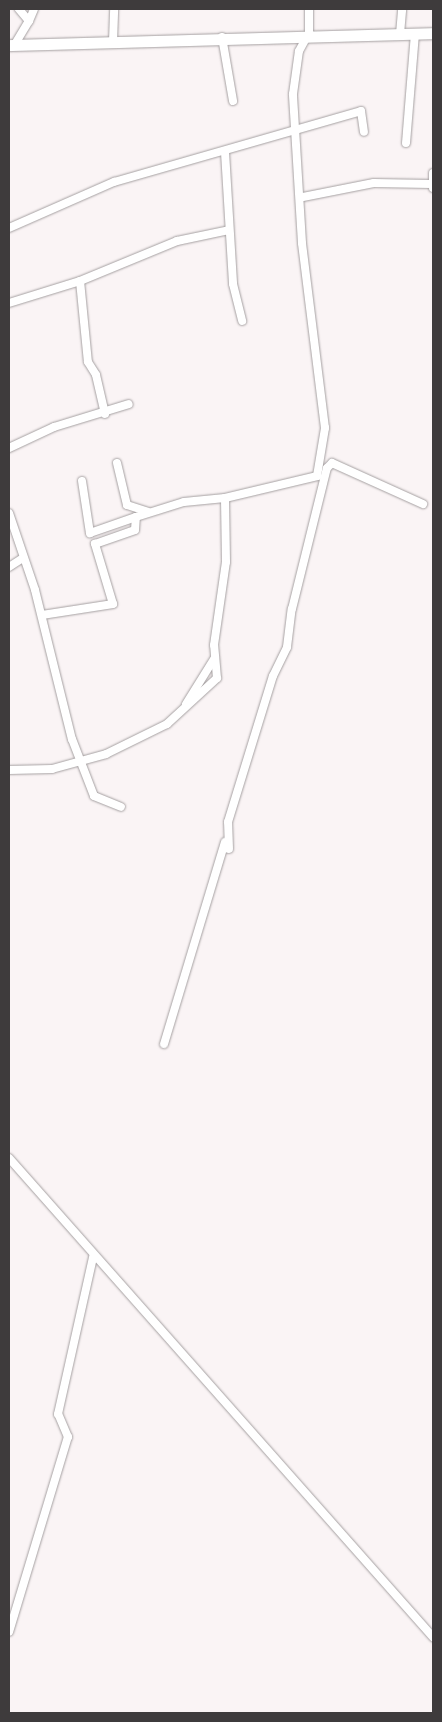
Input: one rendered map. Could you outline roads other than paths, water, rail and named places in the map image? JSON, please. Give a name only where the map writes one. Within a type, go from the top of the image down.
[{"type":"street","points":[[19,9],[29,21]]},
{"type":"street","points":[[12,44],[29,21],[34,9]]},
{"type":"street","points":[[113,42],[114,9]]},
{"type":"street","points":[[82,481],[90,533],[148,512],[225,498],[317,476],[325,428],[302,243],[302,197],[298,128],[293,94],[296,69],[309,33],[309,9]]},
{"type":"street","points":[[400,34],[402,9]]},
{"type":"street","points":[[12,44],[113,42],[309,33],[433,33]]},
{"type":"street","points":[[406,143],[415,34]]},
{"type":"street","points":[[222,37],[233,101]]},
{"type":"street","points":[[9,228],[114,182],[225,152],[298,128],[361,111],[364,132]]},
{"type":"street","points":[[225,152],[233,284],[242,322]]},
{"type":"street","points":[[302,197],[374,183],[432,186],[433,173]]},
{"type":"street","points":[[9,302],[80,281],[176,241],[229,230]]},
{"type":"street","points":[[80,281],[88,362],[96,375],[104,414]]},
{"type":"street","points":[[9,448],[54,426],[104,414],[129,404]]},
{"type":"street","points":[[117,463],[127,505],[148,512]]},
{"type":"street","points":[[164,1044],[227,845],[273,676],[287,647],[292,609],[327,468],[332,463],[423,504]]},
{"type":"street","points":[[9,770],[82,763],[167,724],[217,678],[214,659],[226,562],[225,498]]},
{"type":"street","points":[[9,513],[42,616],[82,763],[94,796],[121,807]]},
{"type":"street","points":[[42,616],[113,604],[96,544],[135,530],[136,517]]},
{"type":"street","points":[[9,567],[23,558]]},
{"type":"street","points":[[185,706],[214,659]]},
{"type":"street","points":[[9,1158],[93,1257],[433,1637]]},
{"type":"street","points":[[9,1632],[68,1437],[58,1414],[93,1257]]}]
